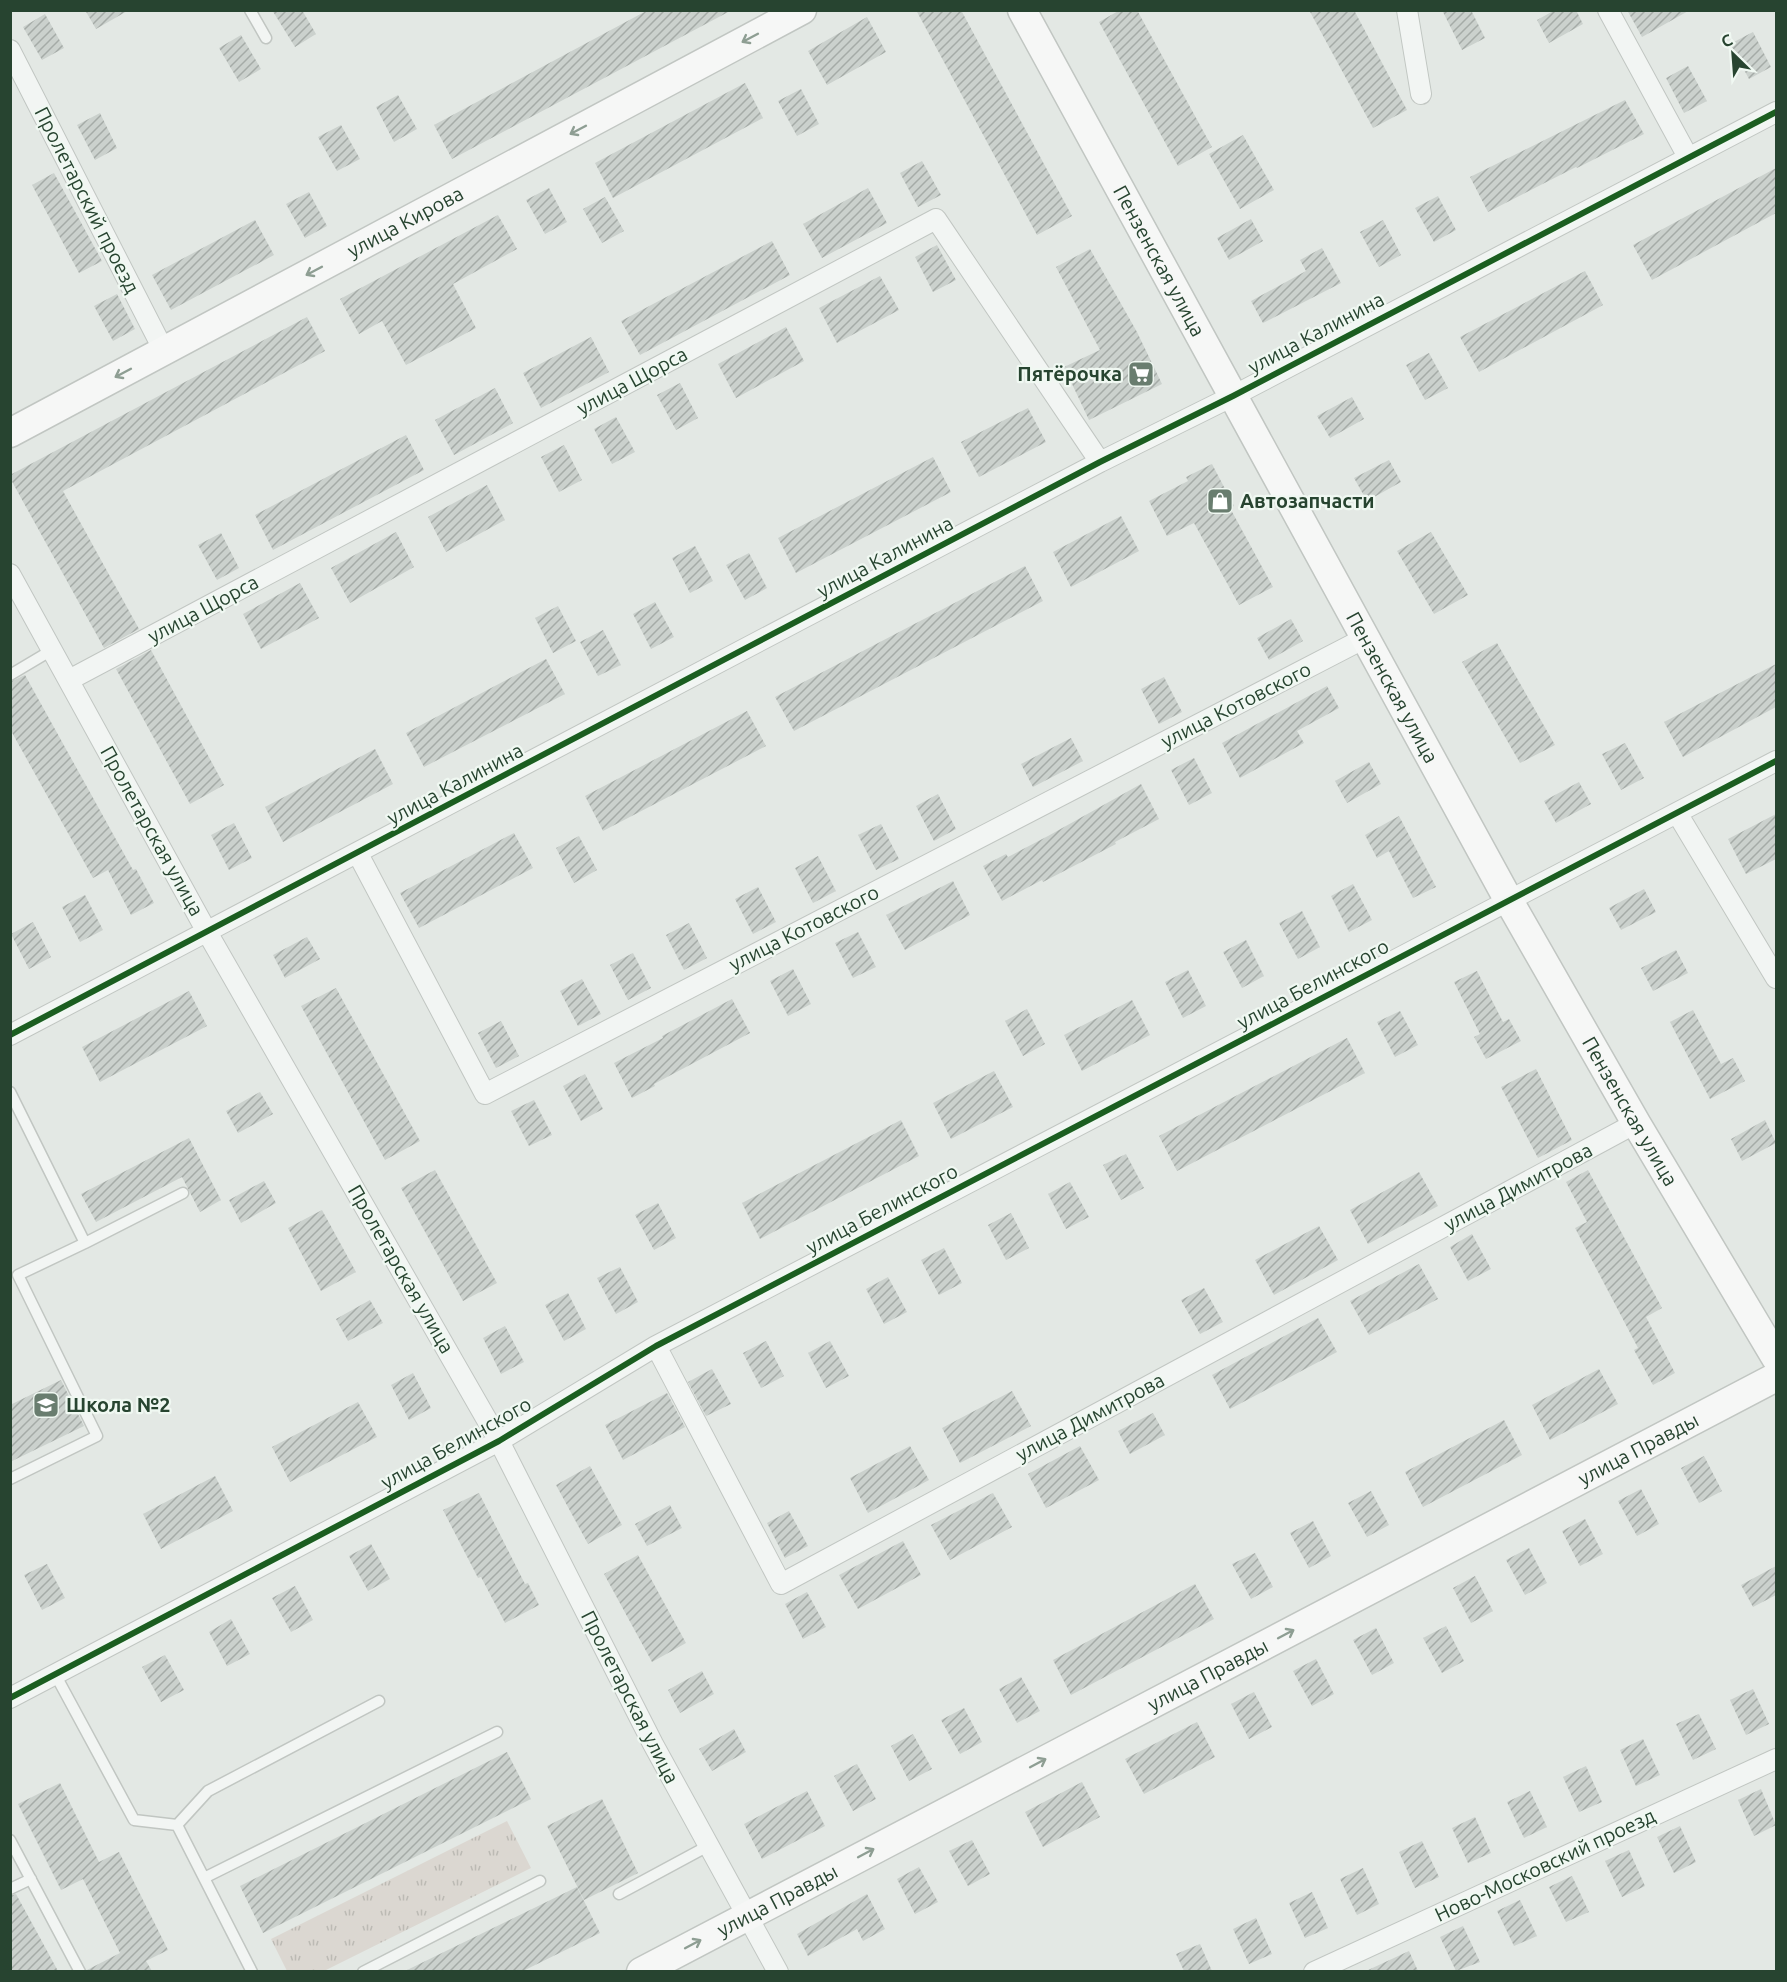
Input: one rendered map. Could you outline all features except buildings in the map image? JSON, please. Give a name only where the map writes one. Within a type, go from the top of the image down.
[{"type":"street","name":"улица Кирова","points":[[10,433],[802,10]]},
{"type":"street","name":"Пензенская улица","points":[[1022,10],[1509,901],[1636,1123],[1776,1358]]},
{"type":"street","points":[[1407,10],[1421,94]]},
{"type":"street","points":[[1608,10],[1688,157]]},
{"type":"street","name":"Пролетарский проезд","points":[[10,50],[164,351]]},
{"type":"street","name":"улица Калинина","points":[[10,1035],[1100,462],[1233,396],[1776,112]]},
{"type":"street","name":"улица Щорса","points":[[69,680],[936,219],[1100,462]]},
{"type":"street","name":"Пролетарская улица","points":[[10,574],[207,932],[499,1441],[653,1744],[778,1971]]},
{"type":"street","name":"улица Котовского","points":[[358,854],[485,1094],[1365,638]]},
{"type":"street","name":"улица Белинского","points":[[10,1698],[499,1441],[656,1346],[1776,761]]},
{"type":"street","points":[[1677,813],[1776,978]]},
{"type":"street","name":"улица Димитрова","points":[[656,1346],[781,1584],[1636,1123]]},
{"type":"street","name":"улица Правды","points":[[641,1971],[1776,1377]]},
{"type":"street","name":"Ново-Московский проезд","points":[[1314,1971],[1776,1759]]},
{"type":"lane","points":[[250,10],[266,38]]},
{"type":"lane","points":[[10,675],[52,650]]},
{"type":"lane","points":[[10,1092],[85,1243]]},
{"type":"lane","points":[[10,1479],[97,1436],[18,1275],[183,1193]]},
{"type":"lane","points":[[56,1674],[134,1820],[177,1825]]},
{"type":"lane","points":[[177,1825],[208,1791],[379,1701]]},
{"type":"lane","points":[[204,1878],[497,1732]]},
{"type":"lane","points":[[177,1825],[252,1971]]},
{"type":"lane","points":[[10,1840],[80,1971]]},
{"type":"lane","points":[[619,1894],[708,1846]]},
{"type":"lane","points":[[10,1889],[31,1878]]},
{"type":"lane","points":[[363,1971],[540,1881]]},
{"type":"green space","points":[[507,1821],[531,1868],[324,1971],[287,1971],[271,1939]]},
{"type":"cycle path","points":[[10,1035],[1100,462],[1233,396],[1776,112]]},
{"type":"cycle path","points":[[10,1698],[499,1441],[656,1346],[1776,761]]},
{"type":"place","name":"Пятёрочка","points":[[1141,374]]},
{"type":"place","name":"Автозапчасти","points":[[1220,501]]},
{"type":"place","name":"Школа №2","points":[[46,1405]]}]
